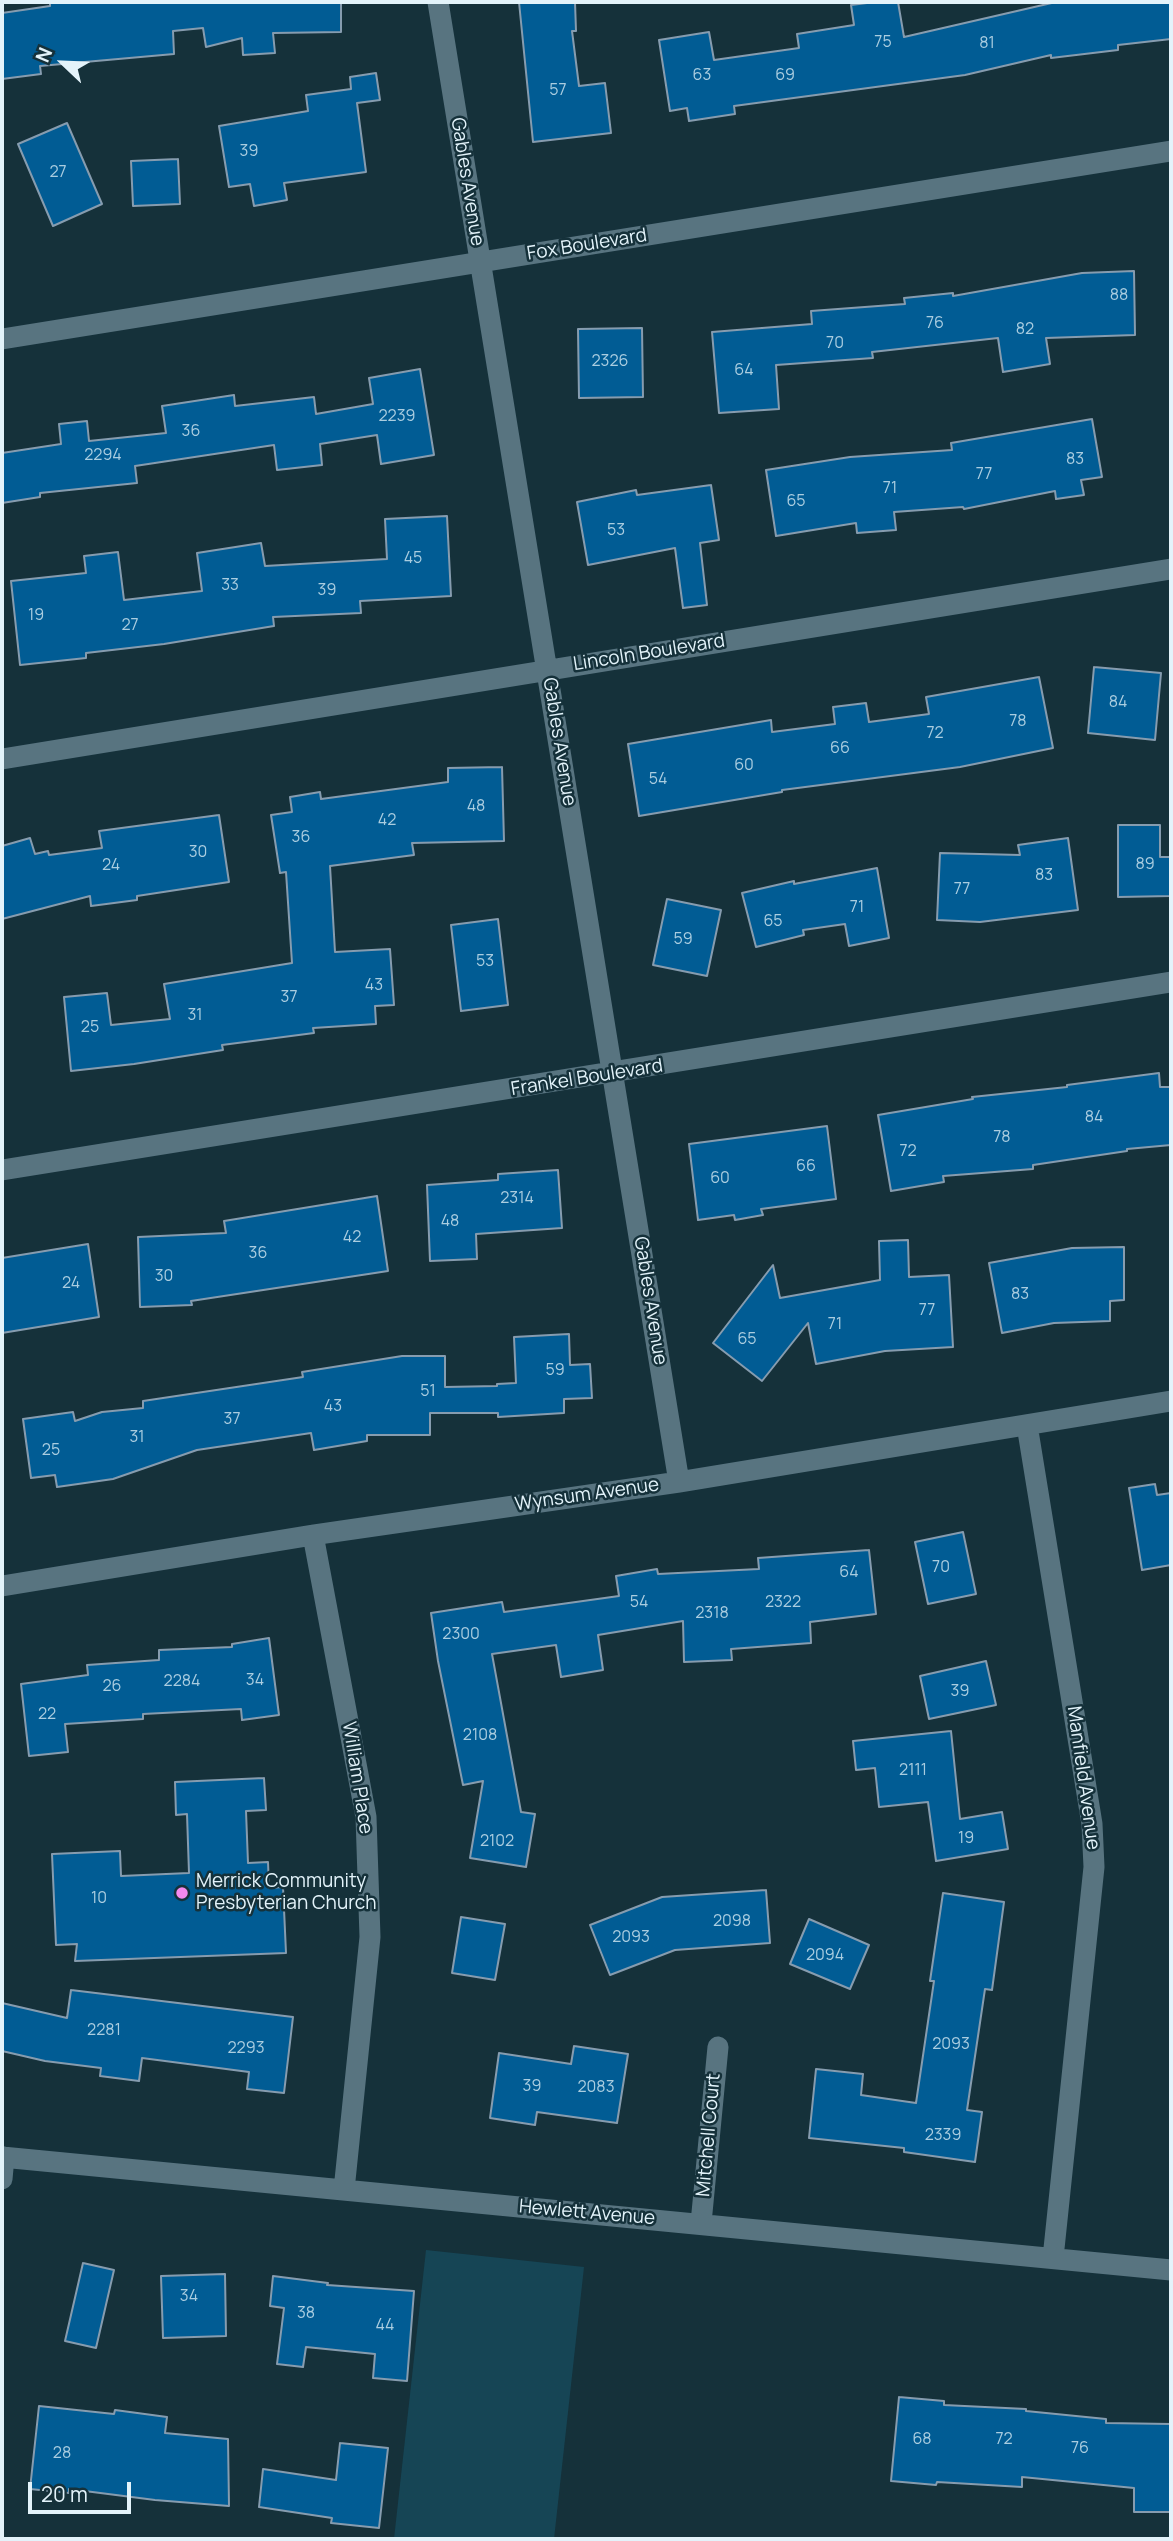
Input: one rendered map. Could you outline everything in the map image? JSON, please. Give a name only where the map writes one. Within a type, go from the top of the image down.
[{"type":"street","name":"Gables Avenue","points":[[438,2],[679,1482]]},
{"type":"street","name":"Fox Boulevard","points":[[2,339],[1171,151]]},
{"type":"street","name":"Lincoln Boulevard","points":[[2,759],[1171,569]]},
{"type":"street","name":"Frankel Boulevard","points":[[2,1170],[613,1074],[1171,982]]},
{"type":"street","name":"Wynsum Avenue","points":[[2,1586],[313,1535],[679,1482],[1171,1401]]},
{"type":"street","name":"Manfield Avenue","points":[[1027,1425],[1092,1824],[1094,1867],[1053,2258]]},
{"type":"street","name":"William Place","points":[[313,1535],[366,1817],[370,1937],[344,2190]]},
{"type":"street","name":"Mitchell Court","points":[[701,2223],[718,2047]]},
{"type":"street","name":"Hewlett Avenue","points":[[3,2157],[1171,2270]]},
{"type":"street","points":[[2,2179],[3,2157]]},
{"type":"shaded area","points":[[426,2250],[584,2267],[554,2539],[394,2539]]},
{"type":"building","points":[[50,2],[341,2],[341,32],[273,33],[275,53],[243,55],[242,38],[206,47],[203,28],[173,31],[174,54],[40,66],[41,74],[2,79],[2,13],[50,6]]},
{"type":"building","points":[[519,2],[575,2],[576,31],[572,31],[579,86],[605,83],[611,133],[533,142]]},
{"type":"building","points":[[898,2],[904,37],[1056,2],[1171,2],[1171,39],[1118,45],[1118,50],[1051,58],[1051,55],[965,75],[734,106],[735,114],[689,121],[687,108],[670,111],[659,40],[709,32],[714,60],[799,48],[797,34],[854,25],[851,5]]},
{"type":"building","points":[[376,73],[380,100],[357,103],[366,172],[284,183],[287,200],[254,206],[250,184],[229,187],[219,126],[308,111],[306,95],[351,89],[350,77]]},
{"type":"building","points":[[67,123],[102,204],[53,226],[18,144]]},
{"type":"building","points":[[178,159],[180,204],[133,206],[131,161]]},
{"type":"building","points":[[1134,271],[1135,335],[1046,338],[1050,364],[1003,372],[998,338],[872,352],[873,358],[776,365],[779,409],[719,413],[712,332],[812,324],[811,311],[905,304],[904,298],[953,293],[953,296],[1082,273]]},
{"type":"building","points":[[642,328],[643,397],[579,398],[578,329]]},
{"type":"building","points":[[420,369],[434,455],[381,464],[377,435],[320,444],[322,465],[277,470],[274,445],[135,466],[137,483],[40,493],[40,497],[2,503],[2,453],[61,444],[59,424],[87,421],[89,441],[166,433],[162,406],[234,395],[235,406],[314,397],[316,414],[373,404],[369,378]]},
{"type":"building","points":[[1092,419],[1102,477],[1081,480],[1084,495],[1056,499],[1055,491],[964,509],[894,512],[896,530],[857,533],[856,523],[776,536],[766,470],[850,457],[952,450],[951,443]]},
{"type":"building","points":[[711,485],[719,540],[700,543],[707,605],[683,608],[675,548],[588,565],[577,502],[636,490],[637,495]]},
{"type":"building","points":[[447,516],[451,596],[360,601],[361,613],[273,617],[274,626],[164,644],[86,653],[86,658],[20,665],[11,581],[86,573],[84,556],[118,552],[124,600],[202,591],[197,553],[261,543],[265,566],[387,559],[385,519]]},
{"type":"building","points":[[1094,667],[1161,673],[1155,740],[1088,733]]},
{"type":"building","points":[[1039,677],[1053,748],[960,767],[782,790],[639,816],[628,744],[771,720],[772,732],[835,724],[833,707],[866,703],[869,722],[929,714],[926,697]]},
{"type":"building","points":[[502,767],[504,841],[412,843],[414,855],[330,866],[335,952],[390,949],[394,1005],[375,1006],[376,1024],[313,1028],[314,1033],[222,1045],[223,1050],[71,1071],[64,997],[107,993],[111,1025],[170,1019],[164,984],[292,963],[286,872],[280,873],[271,815],[292,812],[290,797],[320,792],[321,799],[448,782],[448,768]]},
{"type":"building","points":[[219,815],[229,882],[91,906],[90,896],[2,919],[2,846],[30,838],[35,854],[48,851],[49,855],[102,848],[99,831]]},
{"type":"building","points":[[1118,825],[1160,825],[1160,857],[1171,857],[1171,896],[1118,897]]},
{"type":"building","points":[[1068,838],[1078,910],[980,922],[937,920],[940,853],[1020,855],[1018,845]]},
{"type":"building","points":[[877,868],[889,938],[849,946],[845,924],[803,930],[804,935],[756,947],[742,893],[794,881],[794,884]]},
{"type":"building","points":[[667,899],[721,910],[707,976],[653,965]]},
{"type":"building","points":[[498,919],[508,1005],[461,1011],[451,925]]},
{"type":"building","points":[[1159,1073],[1160,1087],[1171,1087],[1171,1145],[1127,1149],[1033,1165],[1033,1169],[943,1176],[944,1182],[891,1191],[878,1115],[973,1099],[972,1097],[1067,1087]]},
{"type":"building","points":[[827,1126],[836,1199],[761,1209],[763,1215],[735,1220],[734,1215],[698,1220],[689,1144]]},
{"type":"building","points":[[558,1170],[562,1228],[476,1234],[477,1259],[430,1261],[427,1185],[498,1180],[498,1174]]},
{"type":"building","points":[[377,1196],[388,1271],[191,1301],[192,1305],[140,1307],[138,1237],[226,1233],[224,1221]]},
{"type":"building","points":[[908,1240],[909,1277],[949,1275],[953,1347],[885,1351],[816,1364],[808,1323],[762,1381],[713,1343],[773,1265],[780,1298],[880,1280],[879,1241]]},
{"type":"building","points":[[88,1244],[99,1317],[2,1333],[2,1258]]},
{"type":"building","points":[[1124,1247],[1124,1300],[1110,1301],[1110,1321],[1054,1323],[1002,1333],[989,1263],[1072,1248]]},
{"type":"building","points":[[569,1334],[570,1365],[590,1364],[592,1398],[564,1399],[564,1413],[498,1417],[498,1413],[430,1413],[430,1435],[367,1435],[367,1441],[314,1450],[311,1433],[197,1450],[113,1479],[57,1487],[55,1475],[31,1478],[23,1419],[73,1412],[75,1421],[102,1412],[143,1408],[143,1401],[303,1377],[302,1372],[402,1356],[445,1356],[445,1387],[497,1386],[516,1383],[514,1337]]},
{"type":"building","points":[[1155,1484],[1157,1495],[1171,1493],[1171,1565],[1142,1570],[1129,1488]]},
{"type":"building","points":[[963,1532],[976,1594],[928,1604],[915,1542]]},
{"type":"building","points":[[869,1550],[876,1614],[810,1622],[811,1643],[731,1649],[732,1660],[684,1662],[683,1621],[598,1635],[603,1670],[561,1677],[556,1645],[492,1654],[521,1812],[535,1814],[526,1867],[470,1858],[483,1781],[463,1785],[431,1613],[502,1602],[504,1612],[619,1596],[616,1576],[657,1569],[658,1574],[759,1569],[758,1558]]},
{"type":"building","points":[[269,1638],[279,1715],[242,1720],[241,1709],[143,1714],[143,1719],[65,1724],[68,1752],[29,1756],[21,1684],[88,1675],[87,1665],[159,1660],[159,1650],[232,1647],[232,1644]]},
{"type":"building","points":[[986,1661],[996,1705],[929,1719],[920,1676]]},
{"type":"building","points":[[951,1731],[960,1819],[1002,1812],[1008,1849],[936,1861],[928,1802],[879,1807],[875,1768],[856,1770],[853,1741]]},
{"type":"building","points":[[264,1778],[266,1810],[246,1811],[248,1863],[268,1862],[269,1888],[283,1887],[286,1953],[75,1961],[77,1944],[56,1945],[52,1854],[120,1851],[121,1876],[189,1873],[187,1814],[176,1815],[175,1782]]},
{"type":"building","points":[[766,1890],[770,1943],[675,1950],[610,1975],[590,1925],[662,1897]]},
{"type":"building","points":[[943,1893],[1004,1902],[992,1990],[985,1989],[967,2110],[982,2112],[975,2162],[904,2152],[904,2148],[809,2138],[816,2069],[863,2074],[861,2095],[916,2103],[934,1981],[930,1981]]},
{"type":"building","points":[[461,1917],[505,1924],[495,1980],[452,1973]]},
{"type":"building","points":[[809,1919],[869,1945],[850,1989],[790,1964]]},
{"type":"building","points":[[71,1990],[293,2017],[284,2093],[247,2089],[249,2072],[142,2058],[139,2081],[100,2076],[101,2068],[45,2061],[2,2051],[2,2003],[67,2018]]},
{"type":"building","points":[[574,2046],[628,2054],[617,2123],[537,2112],[535,2125],[490,2118],[499,2053],[571,2064]]},
{"type":"building","points":[[83,2263],[114,2270],[96,2348],[65,2341]]},
{"type":"building","points":[[225,2274],[226,2336],[163,2338],[161,2276]]},
{"type":"building","points":[[273,2276],[328,2283],[327,2285],[414,2291],[407,2381],[373,2378],[375,2354],[306,2347],[303,2367],[277,2364],[284,2308],[270,2306]]},
{"type":"building","points":[[899,2397],[944,2401],[944,2405],[1026,2409],[1106,2419],[1106,2423],[1171,2424],[1171,2512],[1134,2512],[1134,2488],[1022,2477],[1022,2487],[891,2481]]},
{"type":"building","points":[[39,2406],[114,2414],[115,2410],[167,2417],[165,2433],[228,2439],[229,2506],[69,2489],[69,2493],[30,2489]]},
{"type":"building","points":[[340,2443],[388,2448],[379,2528],[331,2523],[332,2518],[259,2507],[263,2469],[336,2480]]},
{"type":"place","name":"Merrick Community Presbyterian Church","points":[[182,1893]]}]
